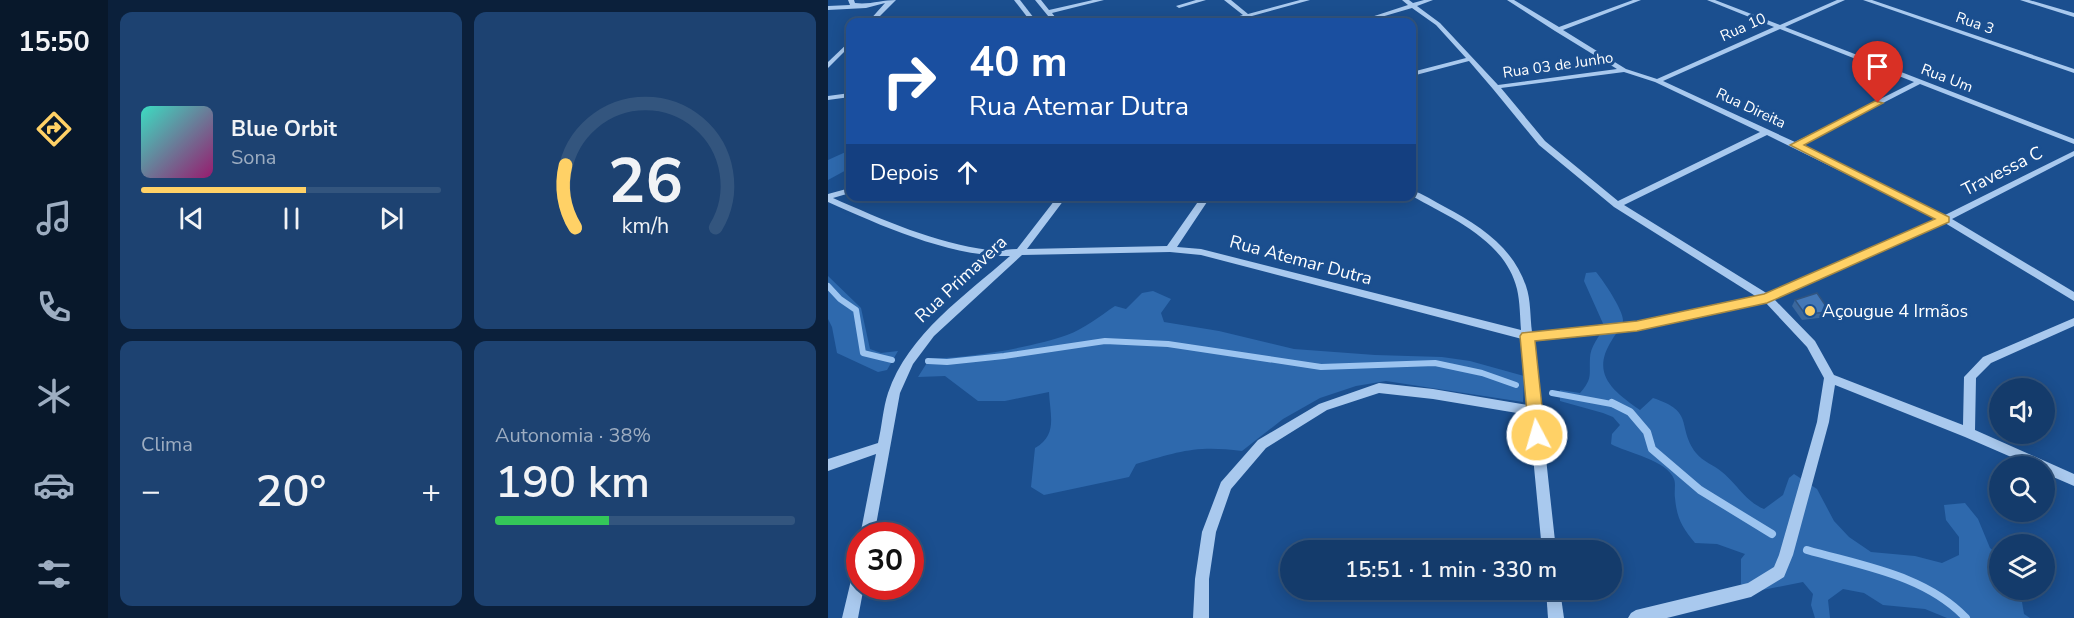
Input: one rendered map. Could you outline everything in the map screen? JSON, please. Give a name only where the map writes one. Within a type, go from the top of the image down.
[{"type":"street","points":[[828,3],[842,0]]},
{"type":"street","points":[[851,0],[852,4],[857,6]]},
{"type":"street","points":[[828,8],[866,6],[892,0]]},
{"type":"street","points":[[875,18],[892,0]]},
{"type":"street","points":[[1017,0],[1031,18]]},
{"type":"street","points":[[1038,0],[1053,18]]},
{"type":"street","points":[[1049,12],[1101,0]]},
{"type":"street","points":[[1179,6],[1203,0]]},
{"type":"street","points":[[1227,0],[1247,16]]},
{"type":"street","points":[[1240,18],[1307,0]]},
{"type":"street","points":[[1405,0],[1438,24],[1496,87],[1542,142],[1617,205],[1767,298],[1811,344],[1830,378],[1823,422],[1786,555],[1779,572],[1751,590],[1636,618]]},
{"type":"street","points":[[1372,18],[1430,0]]},
{"type":"street","name":"Rua Direita","points":[[1510,0],[1624,70],[1657,81],[1796,145],[1945,219],[2074,297]]},
{"type":"street","points":[[1557,30],[1638,0]]},
{"type":"street","name":"Rua Um","points":[[1710,0],[2074,142]]},
{"type":"street","name":"Rua 10","points":[[1657,81],[1842,0]]},
{"type":"street","name":"Rua 3","points":[[1866,0],[2074,71]]},
{"type":"street","points":[[2023,0],[2074,15]]},
{"type":"street","points":[[866,6],[879,14]]},
{"type":"street","points":[[828,66],[846,47]]},
{"type":"street","points":[[1416,73],[1469,59]]},
{"type":"street","name":"Rua 03 de Junho","points":[[1496,87],[1624,70]]},
{"type":"street","points":[[1796,145],[1919,82]]},
{"type":"street","points":[[828,98],[846,96]]},
{"type":"street","points":[[1617,205],[1766,132]]},
{"type":"street","name":"Travessa C","points":[[1767,298],[1945,219],[2074,153]]},
{"type":"street","points":[[828,198],[846,191]]},
{"type":"street","points":[[1416,195],[1466,223],[1492,243],[1510,262],[1522,290],[1548,540]]},
{"type":"street","name":"Rua Atemar Dutra","points":[[828,198],[888,225],[933,240],[990,253],[1170,249],[1201,252],[1527,336],[1637,326],[1767,298]]},
{"type":"street","name":"Rua Primavera","points":[[870,522],[894,393],[908,362],[930,333],[1020,252],[1059,201]]},
{"type":"street","points":[[1170,249],[1204,201]]},
{"type":"street","points":[[1969,433],[1970,378],[1987,360],[2074,322]]},
{"type":"street","points":[[1830,378],[1969,433],[2020,456]]},
{"type":"street","points":[[1201,618],[1209,532],[1226,486],[1262,444],[1323,407],[1379,388],[1433,394],[1535,411]]},
{"type":"street","points":[[828,465],[884,446]]},
{"type":"street","points":[[2055,472],[2074,480]]},
{"type":"street","points":[[850,618],[854,600]]},
{"type":"street","points":[[1554,600],[1556,618]]},
{"type":"shaded area","points":[[846,152],[846,170],[828,180],[828,160]]},
{"type":"shaded area","points":[[1596,272],[1608,288],[1622,315],[1623,323],[1606,352],[1603,363],[1604,372],[1613,388],[1640,410],[1653,398],[1675,409],[1680,414],[1696,453],[1722,472],[1757,506],[1764,509],[1783,495],[1789,478],[1794,474],[1817,489],[1834,521],[1849,537],[1871,552],[1915,556],[1942,563],[1959,555],[1959,537],[1946,520],[1944,505],[1965,503],[1978,519],[1989,546],[1989,600],[2022,600],[2024,614],[2030,618],[1947,618],[1925,609],[1883,605],[1864,593],[1843,589],[1828,600],[1830,618],[1815,618],[1811,605],[1813,594],[1803,582],[1752,592],[1741,584],[1741,559],[1745,554],[1717,544],[1695,543],[1683,527],[1677,512],[1675,481],[1670,472],[1655,462],[1611,444],[1612,434],[1620,425],[1613,417],[1560,401],[1560,390],[1580,393],[1587,384],[1590,376],[1592,350],[1605,328],[1584,281],[1586,273]]},
{"type":"shaded area","points":[[828,276],[861,308],[870,349],[881,353],[898,351],[887,370],[878,372],[837,353],[832,327],[828,319]]},
{"type":"shaded area","points":[[1153,291],[1171,299],[1161,313],[1164,322],[1219,331],[1294,349],[1442,357],[1470,361],[1524,376],[1523,402],[1386,381],[1356,386],[1320,398],[1283,419],[1242,451],[1200,449],[1177,453],[1136,464],[1129,477],[1044,495],[1031,487],[1035,448],[1042,443],[1050,431],[1049,392],[1005,401],[978,401],[945,376],[918,377],[930,358],[1018,348],[1067,335],[1092,322],[1115,306],[1126,309],[1142,293]]},
{"type":"building","points":[[1817,293],[1830,312],[1805,314],[1795,300]]},
{"type":"waterway","points":[[828,286],[840,299],[856,310],[863,353],[892,360]]},
{"type":"waterway","points":[[928,361],[947,362],[1004,356],[1105,341],[1168,344],[1321,367],[1435,363],[1482,373],[1516,385]]},
{"type":"waterway","points":[[1552,393],[1615,405]]},
{"type":"waterway","points":[[1615,405],[1630,412],[1647,432],[1652,449],[1700,490],[1772,534]]},
{"type":"waterway","points":[[1807,550],[1871,567],[1912,582],[1932,591],[1966,618]]},
{"type":"place","name":"Açougue 4 Irmãos","points":[[1810,311]]},
{"type":"route","points":[[1537,435],[1527,336],[1637,326],[1767,298],[1945,219],[1796,145],[1878,103]]}]
